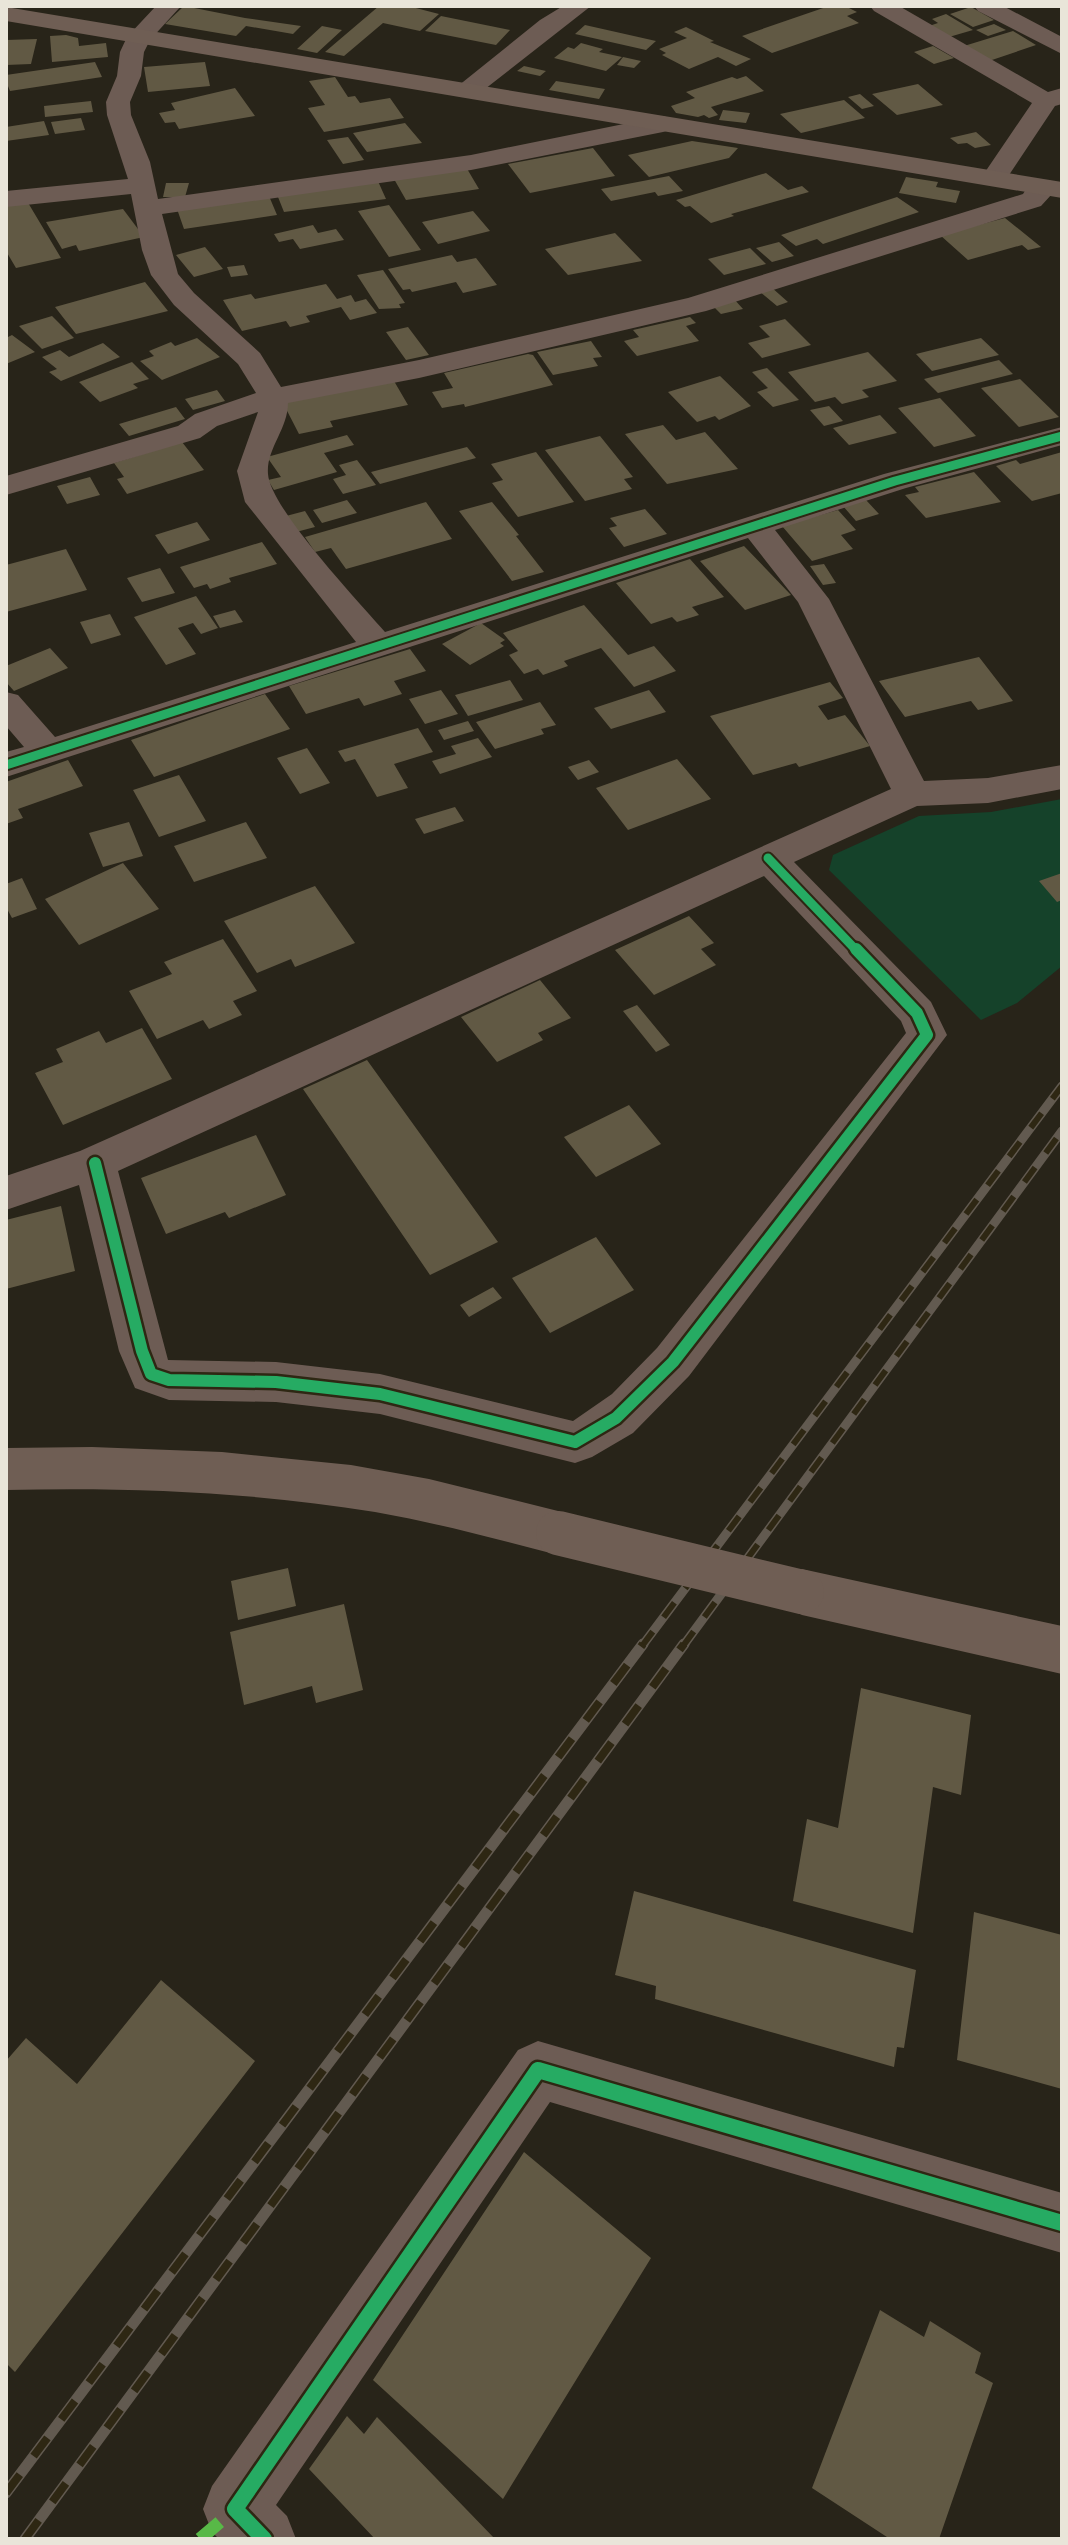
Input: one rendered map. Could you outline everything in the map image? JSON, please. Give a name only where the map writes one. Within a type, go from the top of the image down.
[{"type":"street","points":[[169,6],[139,37],[132,52],[129,76],[118,102],[119,115],[146,197],[156,250],[165,275],[184,299],[250,359],[273,397],[275,411],[252,463],[250,482],[261,502],[377,645]]},
{"type":"street","points":[[467,91],[548,25],[579,6]]},
{"type":"street","points":[[986,6],[1062,47]]},
{"type":"street","points":[[892,12],[929,10]]},
{"type":"street","points":[[892,12],[1054,98],[994,178]]},
{"type":"street","points":[[6,14],[1051,188]]},
{"type":"street","points":[[6,199],[146,197],[473,162],[591,141],[663,124]]},
{"type":"street","points":[[6,486],[189,432],[206,420],[273,397],[419,369],[696,305],[1032,200],[1051,188]]},
{"type":"street","points":[[6,765],[895,481],[1062,436]]},
{"type":"street","points":[[756,527],[813,599],[912,794]]},
{"type":"street","points":[[6,703],[48,752]]},
{"type":"street","points":[[6,1193],[95,1163],[912,794],[962,794],[1025,787],[1062,777]]},
{"type":"street","points":[[95,1163],[151,1374],[169,1380],[276,1382],[380,1394],[575,1442],[600,1433],[673,1362],[927,1035],[917,1013],[768,858]]},
{"type":"street","points":[[6,1469],[93,1466],[352,1487],[462,1508],[802,1592],[1062,1650]]},
{"type":"street","points":[[264,2539],[235,2509],[538,2070],[1062,2223]]},
{"type":"green space","points":[[1062,799],[1062,966],[1017,1003],[981,1020],[829,870],[833,855],[919,816],[991,812]]},
{"type":"building","points":[[184,6],[301,26],[293,34],[246,26],[236,36],[165,24]]},
{"type":"building","points":[[379,6],[408,6],[439,14],[420,31],[383,23],[344,56],[325,52]]},
{"type":"building","points":[[829,6],[845,6],[857,12],[847,16],[859,23],[772,53],[742,36]]},
{"type":"building","points":[[971,7],[994,20],[973,27],[950,14]]},
{"type":"building","points":[[946,14],[973,30],[949,37],[929,26],[938,23],[932,19]]},
{"type":"building","points":[[441,16],[510,30],[496,45],[425,31]]},
{"type":"building","points":[[994,24],[1006,30],[988,36],[976,30]]},
{"type":"building","points":[[585,25],[656,41],[646,50],[575,34]]},
{"type":"building","points":[[322,26],[342,30],[317,53],[297,49]]},
{"type":"building","points":[[686,27],[714,41],[710,42],[751,59],[736,66],[718,57],[689,69],[662,55],[666,53],[659,49],[687,38],[674,32]]},
{"type":"building","points":[[1013,31],[1036,45],[989,61],[964,46]]},
{"type":"building","points":[[50,36],[78,38],[79,46],[106,43],[108,57],[52,62]]},
{"type":"building","points":[[37,39],[31,64],[6,65],[6,40]]},
{"type":"building","points":[[581,43],[603,49],[599,52],[622,57],[606,71],[554,58],[568,47],[574,49]]},
{"type":"building","points":[[933,46],[954,58],[934,64],[914,52]]},
{"type":"building","points":[[623,57],[641,61],[634,68],[617,65]]},
{"type":"building","points":[[95,62],[102,77],[10,91],[6,81],[6,75]]},
{"type":"building","points":[[205,62],[210,86],[148,92],[144,67]]},
{"type":"building","points":[[524,66],[546,71],[540,76],[517,71]]},
{"type":"building","points":[[746,76],[764,91],[711,107],[718,115],[709,118],[676,113],[671,106],[695,98],[686,92],[732,77]]},
{"type":"building","points":[[335,77],[348,97],[355,96],[360,103],[390,98],[404,118],[324,132],[308,108],[325,105],[309,81]]},
{"type":"building","points":[[556,81],[605,89],[599,99],[549,90]]},
{"type":"building","points":[[918,84],[943,105],[897,115],[872,94]]},
{"type":"building","points":[[235,88],[255,116],[179,129],[175,122],[165,123],[159,113],[175,110],[171,103]]},
{"type":"building","points":[[860,94],[874,106],[862,109],[848,97]]},
{"type":"building","points":[[844,100],[865,118],[801,133],[780,114]]},
{"type":"building","points":[[91,101],[93,112],[45,117],[44,106]]},
{"type":"building","points":[[723,110],[750,113],[746,123],[719,120]]},
{"type":"building","points":[[81,118],[85,130],[55,134],[51,122]]},
{"type":"building","points":[[44,121],[49,135],[6,141],[6,127]]},
{"type":"building","points":[[405,123],[422,143],[367,152],[353,133]]},
{"type":"building","points":[[976,132],[991,145],[975,148],[967,143],[958,144],[950,138]]},
{"type":"building","points":[[348,137],[364,160],[343,164],[327,140]]},
{"type":"building","points":[[692,141],[738,148],[729,158],[649,177],[628,155]]},
{"type":"building","points":[[593,148],[615,176],[530,193],[508,164]]},
{"type":"building","points":[[466,167],[479,189],[406,200],[394,179]]},
{"type":"building","points":[[766,173],[788,190],[802,186],[809,192],[731,214],[734,216],[711,223],[690,206],[685,207],[676,200]]},
{"type":"building","points":[[669,176],[683,191],[658,196],[655,192],[611,201],[601,189]]},
{"type":"building","points":[[906,177],[938,182],[936,187],[960,191],[956,203],[899,193]]},
{"type":"building","points":[[377,179],[386,199],[284,212],[276,192]]},
{"type":"building","points":[[166,183],[189,183],[185,197],[163,197]]},
{"type":"building","points":[[269,196],[277,215],[184,229],[177,209]]},
{"type":"building","points":[[897,197],[919,212],[823,244],[817,239],[796,246],[781,235]]},
{"type":"building","points":[[27,201],[61,258],[16,268],[6,251],[6,205]]},
{"type":"building","points":[[389,205],[421,250],[389,257],[358,211]]},
{"type":"building","points":[[123,209],[144,237],[79,251],[76,245],[62,249],[46,222]]},
{"type":"building","points":[[473,211],[490,231],[438,244],[422,222]]},
{"type":"building","points":[[1005,218],[1041,247],[1028,250],[1022,245],[968,260],[940,235]]},
{"type":"building","points":[[313,225],[318,233],[336,229],[344,240],[300,249],[293,239],[279,242],[274,234]]},
{"type":"building","points":[[615,233],[642,261],[568,275],[545,249]]},
{"type":"building","points":[[779,242],[794,256],[772,262],[756,248]]},
{"type":"building","points":[[205,247],[223,269],[194,277],[176,255]]},
{"type":"building","points":[[750,248],[766,264],[724,275],[708,259]]},
{"type":"building","points":[[452,255],[457,262],[476,258],[497,285],[463,293],[456,282],[412,292],[410,289],[403,290],[388,269]]},
{"type":"building","points":[[244,265],[248,275],[231,277],[227,267]]},
{"type":"building","points":[[383,270],[405,303],[399,304],[401,308],[379,309],[357,275]]},
{"type":"building","points":[[145,282],[168,311],[76,334],[55,307]]},
{"type":"building","points":[[326,284],[337,299],[351,295],[355,302],[366,299],[377,313],[350,320],[341,307],[306,316],[310,322],[290,327],[286,321],[242,331],[223,300],[251,294],[255,299]]},
{"type":"building","points":[[771,287],[788,302],[777,306],[759,291]]},
{"type":"building","points":[[734,299],[743,309],[721,314],[712,305]]},
{"type":"building","points":[[52,316],[74,338],[42,349],[19,326]]},
{"type":"building","points":[[690,317],[696,323],[686,326],[699,341],[637,356],[624,341],[639,337],[633,330]]},
{"type":"building","points":[[785,319],[811,345],[762,358],[748,343],[770,337],[759,326]]},
{"type":"building","points":[[408,327],[429,355],[406,360],[386,332]]},
{"type":"building","points":[[12,335],[35,352],[6,364],[6,338]]},
{"type":"building","points":[[197,338],[220,357],[162,380],[140,361],[154,356],[149,351],[171,342],[175,346]]},
{"type":"building","points":[[981,338],[999,355],[932,371],[916,354]]},
{"type":"building","points":[[591,341],[602,357],[593,358],[598,366],[553,375],[537,352]]},
{"type":"building","points":[[103,343],[120,357],[61,381],[49,372],[57,369],[42,357],[60,350],[69,357]]},
{"type":"building","points":[[868,352],[897,381],[862,390],[869,397],[842,404],[835,397],[815,402],[788,372]]},
{"type":"building","points":[[533,355],[553,385],[465,407],[464,404],[442,408],[432,392],[453,388],[444,373]]},
{"type":"building","points":[[999,360],[1013,374],[938,393],[924,379]]},
{"type":"building","points":[[132,362],[149,379],[133,384],[138,388],[100,402],[79,382]]},
{"type":"building","points":[[767,368],[799,400],[773,407],[757,392],[768,388],[752,372]]},
{"type":"building","points":[[720,376],[751,406],[719,420],[715,416],[697,422],[668,392]]},
{"type":"building","points":[[1020,379],[1059,417],[1019,427],[981,388]]},
{"type":"building","points":[[394,381],[408,405],[330,421],[333,427],[299,434],[283,403]]},
{"type":"building","points":[[217,390],[225,401],[193,410],[185,399]]},
{"type":"building","points":[[940,398],[976,436],[934,447],[898,408]]},
{"type":"building","points":[[829,406],[843,421],[824,426],[810,410]]},
{"type":"building","points":[[176,407],[185,419],[129,436],[119,424]]},
{"type":"building","points":[[880,415],[897,433],[849,445],[833,428]]},
{"type":"building","points":[[663,425],[676,440],[705,432],[738,469],[667,484],[625,434]]},
{"type":"building","points":[[347,435],[354,445],[324,453],[337,472],[274,490],[268,480],[281,477],[267,457]]},
{"type":"building","points":[[600,436],[633,477],[624,479],[632,489],[585,501],[545,450]]},
{"type":"building","points":[[182,442],[204,470],[127,494],[117,479],[124,477],[114,463]]},
{"type":"building","points":[[467,447],[476,458],[380,484],[371,472]]},
{"type":"building","points":[[536,452],[574,502],[518,517],[492,483],[503,480],[491,464]]},
{"type":"building","points":[[1062,452],[1062,493],[1032,501],[996,466],[1016,460],[1020,464]]},
{"type":"building","points":[[357,460],[376,485],[343,494],[333,479],[346,475],[339,465]]},
{"type":"building","points":[[974,472],[1001,502],[926,518],[905,495],[919,492],[915,487]]},
{"type":"building","points":[[90,477],[100,495],[67,504],[57,486]]},
{"type":"building","points":[[347,500],[357,513],[322,523],[313,510]]},
{"type":"building","points":[[866,500],[879,514],[856,521],[843,506]]},
{"type":"building","points":[[426,502],[452,539],[346,569],[331,548],[315,552],[305,537]]},
{"type":"building","points":[[492,502],[544,572],[512,581],[459,511]]},
{"type":"building","points":[[645,509],[667,534],[624,547],[609,528],[617,526],[610,518]]},
{"type":"building","points":[[838,510],[856,530],[841,535],[853,549],[812,561],[782,526]]},
{"type":"building","points":[[305,511],[315,527],[296,532],[286,516]]},
{"type":"building","points":[[197,522],[210,540],[168,554],[155,535]]},
{"type":"building","points":[[262,542],[277,564],[229,578],[231,582],[210,589],[207,584],[194,588],[180,567]]},
{"type":"building","points":[[744,546],[791,595],[745,610],[700,561]]},
{"type":"building","points":[[66,549],[87,590],[6,612],[6,565]]},
{"type":"building","points":[[690,559],[724,597],[692,607],[699,615],[677,622],[672,617],[651,624],[616,583]]},
{"type":"building","points":[[824,564],[836,583],[823,585],[810,566]]},
{"type":"building","points":[[160,568],[175,593],[142,602],[127,578]]},
{"type":"building","points":[[196,596],[218,628],[201,634],[193,623],[178,628],[196,654],[166,665],[134,617]]},
{"type":"building","points":[[584,605],[628,655],[654,646],[676,671],[634,687],[601,648],[564,661],[568,666],[543,675],[538,669],[524,674],[509,655],[518,651],[503,633]]},
{"type":"building","points":[[235,610],[243,622],[220,628],[213,616]]},
{"type":"building","points":[[110,614],[121,635],[91,644],[80,622]]},
{"type":"building","points":[[481,623],[505,640],[500,643],[504,646],[470,665],[442,644]]},
{"type":"building","points":[[50,648],[68,668],[14,691],[6,682],[6,666]]},
{"type":"building","points":[[410,649],[426,671],[394,681],[402,694],[364,706],[359,698],[306,714],[289,686]]},
{"type":"building","points":[[979,657],[1013,701],[978,710],[971,701],[905,717],[879,681]]},
{"type":"building","points":[[510,680],[523,700],[468,716],[455,695]]},
{"type":"building","points":[[830,682],[843,698],[818,706],[828,720],[845,715],[870,746],[799,767],[796,763],[753,775],[710,716]]},
{"type":"building","points":[[441,690],[458,714],[425,724],[409,699]]},
{"type":"building","points":[[649,690],[666,712],[611,729],[594,708]]},
{"type":"building","points":[[265,694],[290,729],[154,777],[131,740]]},
{"type":"building","points":[[540,702],[556,725],[541,729],[544,734],[495,749],[476,722]]},
{"type":"building","points":[[468,721],[474,731],[444,740],[438,730]]},
{"type":"building","points":[[418,728],[433,752],[394,764],[408,788],[377,797],[355,759],[345,762],[338,751]]},
{"type":"building","points":[[478,738],[492,757],[440,774],[432,761],[456,754],[451,746]]},
{"type":"building","points":[[307,748],[330,783],[300,794],[277,758]]},
{"type":"building","points":[[677,759],[711,799],[628,830],[596,788]]},
{"type":"building","points":[[68,760],[83,786],[18,809],[23,818],[6,824],[6,782]]},
{"type":"building","points":[[589,760],[599,772],[578,780],[568,767]]},
{"type":"building","points":[[179,775],[206,821],[159,837],[133,790]]},
{"type":"building","points":[[455,807],[464,821],[424,834],[415,819]]},
{"type":"building","points":[[129,822],[143,856],[103,867],[89,833]]},
{"type":"building","points":[[246,822],[267,858],[194,882],[174,846]]},
{"type":"building","points":[[123,863],[159,909],[79,945],[45,899]]},
{"type":"building","points":[[1062,873],[1062,900],[1057,902],[1039,881]]},
{"type":"building","points":[[22,878],[37,909],[12,918],[6,907],[6,884]]},
{"type":"building","points":[[315,886],[355,943],[295,967],[291,959],[257,973],[224,921]]},
{"type":"building","points":[[689,916],[714,943],[701,949],[716,965],[654,995],[615,950]]},
{"type":"building","points":[[223,939],[257,991],[233,1001],[242,1015],[209,1029],[203,1020],[157,1039],[129,991],[172,974],[164,962]]},
{"type":"building","points":[[540,980],[571,1018],[538,1033],[543,1040],[497,1062],[461,1017]]},
{"type":"building","points":[[637,1005],[670,1045],[656,1052],[623,1011]]},
{"type":"building","points":[[142,1028],[172,1079],[63,1125],[35,1073],[63,1062],[56,1049],[99,1031],[106,1043]]},
{"type":"building","points":[[367,1060],[498,1242],[430,1275],[303,1089]]},
{"type":"building","points":[[629,1105],[661,1144],[596,1177],[564,1137]]},
{"type":"building","points":[[256,1135],[286,1195],[229,1218],[225,1212],[166,1234],[141,1178]]},
{"type":"building","points":[[61,1206],[75,1271],[6,1289],[6,1220]]},
{"type":"building","points":[[596,1237],[634,1290],[550,1333],[512,1278]]},
{"type":"building","points":[[493,1287],[502,1298],[469,1317],[460,1305]]},
{"type":"building","points":[[288,1568],[296,1606],[238,1620],[231,1581]]},
{"type":"building","points":[[344,1604],[363,1690],[316,1703],[312,1686],[244,1705],[230,1632]]},
{"type":"building","points":[[861,1688],[971,1715],[961,1795],[933,1787],[913,1933],[793,1901],[807,1819],[838,1828]]},
{"type":"building","points":[[634,1891],[916,1970],[904,2048],[897,2047],[894,2067],[655,1999],[656,1986],[615,1975]]},
{"type":"building","points":[[974,1912],[1062,1935],[1062,2089],[957,2060]]},
{"type":"building","points":[[161,1980],[255,2061],[15,2372],[6,2363],[6,2061],[26,2038],[77,2084]]},
{"type":"building","points":[[524,2152],[651,2258],[503,2499],[373,2380]]},
{"type":"building","points":[[880,2310],[924,2337],[930,2321],[981,2353],[975,2373],[993,2383],[939,2539],[890,2539],[812,2488]]},
{"type":"building","points":[[347,2416],[364,2434],[377,2417],[495,2539],[375,2539],[309,2469]]},
{"type":"railway","points":[[642,1646],[1062,1086]]},
{"type":"railway","points":[[683,1646],[1062,1131]]},
{"type":"railway","points":[[6,2493],[643,1644]]},
{"type":"railway","points":[[25,2539],[684,1644]]},
{"type":"marked path","points":[[200,2539],[235,2509]]},
{"type":"cycle path","points":[[6,765],[895,481],[1062,436]]},
{"type":"cycle path","points":[[95,1163],[142,1351],[151,1374],[169,1380],[276,1382],[380,1394],[575,1442],[616,1418],[673,1362],[927,1035],[917,1013],[768,858]]},
{"type":"cycle path","points":[[264,2539],[235,2509],[538,2070],[1062,2223]]}]
